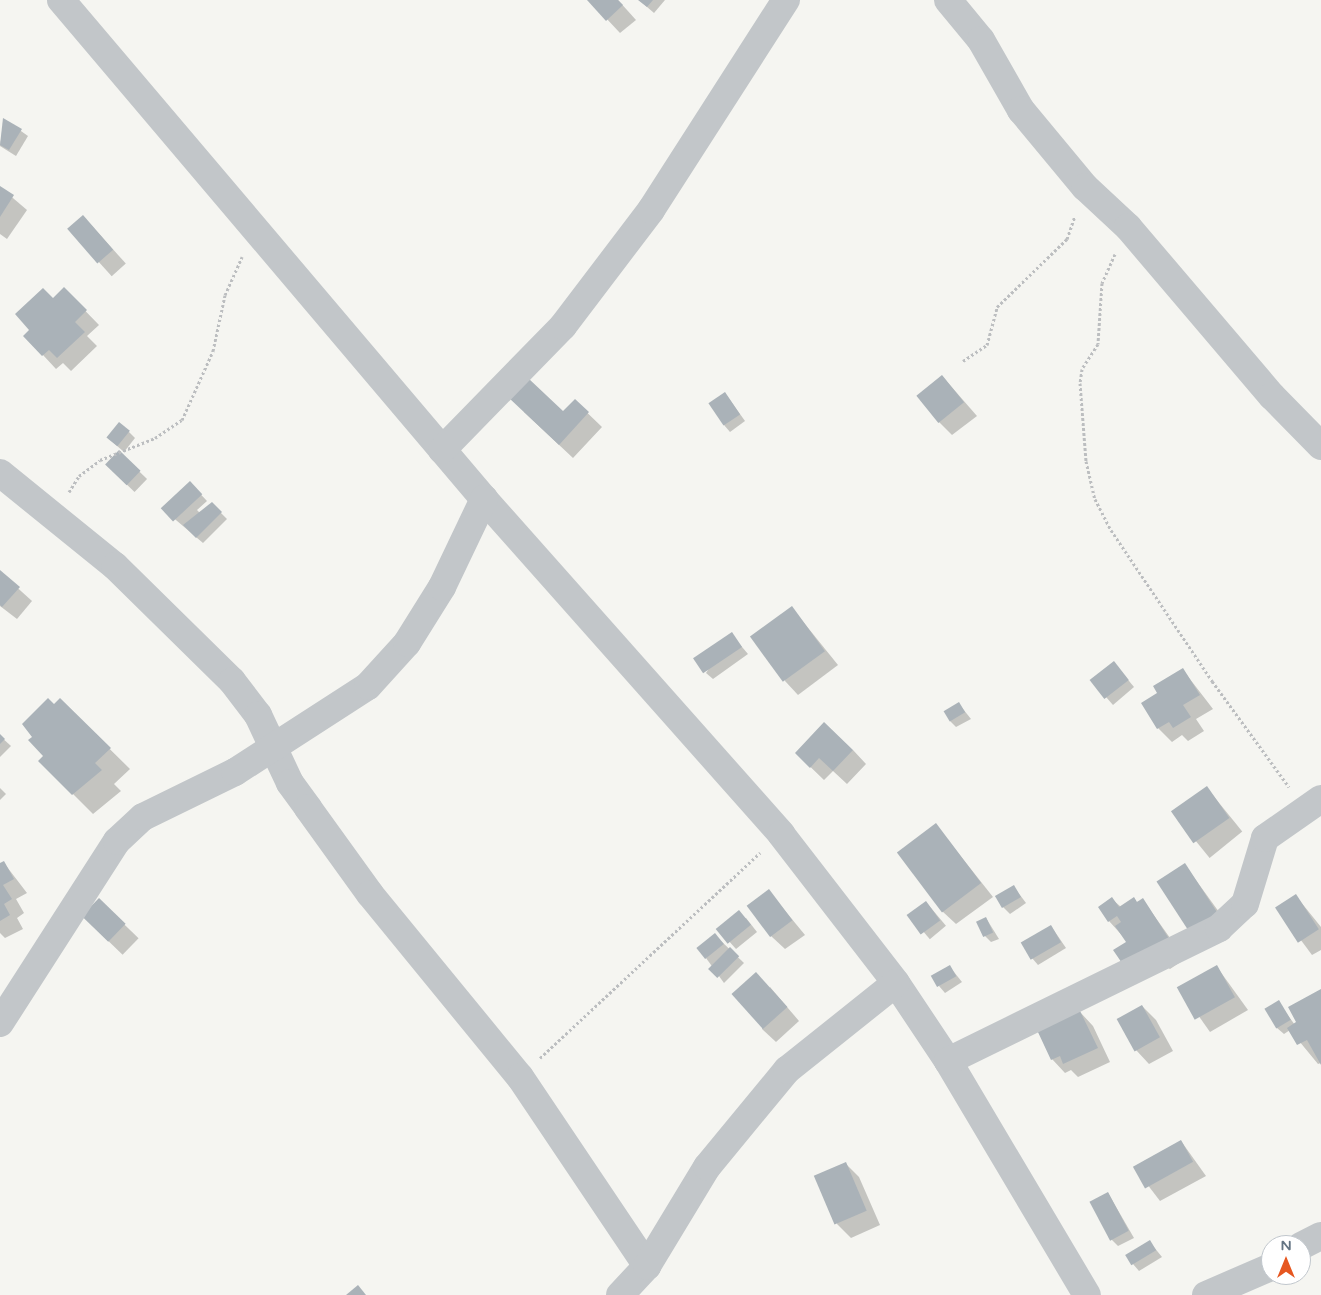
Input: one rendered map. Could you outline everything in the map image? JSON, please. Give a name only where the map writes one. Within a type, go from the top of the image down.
[{"type":"street","points":[[61,0],[253,230],[484,499],[781,834],[896,983],[948,1061],[1087,1295]]},
{"type":"street","points":[[442,450],[563,326],[651,210],[786,0]]},
{"type":"street","points":[[948,0],[982,40],[1022,110],[1084,187],[1128,227],[1272,396],[1321,446]]},
{"type":"street","points":[[0,473],[55,514],[232,681],[274,748],[290,783],[370,894],[520,1077],[647,1266]]},
{"type":"street","points":[[0,1023],[117,840],[162,805],[186,798],[274,748],[368,686],[408,643],[442,587],[484,499]]},
{"type":"street","points":[[948,1061],[1219,928],[1245,904],[1265,838],[1313,804]]},
{"type":"street","points":[[620,1295],[647,1266],[707,1167],[787,1070],[896,983]]},
{"type":"street","points":[[1206,1295],[1261,1271]]},
{"type":"path","points":[[963,361],[992,338],[997,307],[1067,239],[1084,187]]},
{"type":"path","points":[[1128,227],[1102,283],[1098,344],[1082,369],[1082,415],[1095,499],[1111,530],[1212,681],[1313,804]]},
{"type":"path","points":[[55,514],[79,476],[100,460],[155,438],[182,420],[213,351],[225,295],[253,230]]},
{"type":"path","points":[[520,1077],[781,834]]},
{"type":"building","points":[[587,0],[618,0],[623,5],[606,21]]},
{"type":"building","points":[[638,0],[653,0],[647,7]]},
{"type":"building","points":[[3,118],[22,129],[9,150],[0,145]]},
{"type":"building","points":[[0,186],[14,195],[0,217]]},
{"type":"building","points":[[83,215],[113,250],[97,263],[67,229]]},
{"type":"building","points":[[64,287],[87,310],[75,322],[85,332],[57,358],[49,350],[42,356],[23,336],[29,330],[15,314],[43,288],[53,298]]},
{"type":"building","points":[[942,375],[964,402],[938,423],[916,396]]},
{"type":"building","points":[[528,378],[563,411],[575,399],[589,412],[559,445],[509,398]]},
{"type":"building","points":[[725,392],[740,414],[724,426],[708,403]]},
{"type":"building","points":[[119,422],[130,431],[117,446],[106,438]]},
{"type":"building","points":[[119,450],[141,471],[127,485],[105,464]]},
{"type":"building","points":[[190,481],[202,494],[173,521],[161,508]]},
{"type":"building","points":[[212,502],[222,512],[196,538],[183,525]]},
{"type":"building","points":[[0,570],[20,587],[2,607],[0,605]]},
{"type":"building","points":[[792,606],[825,651],[783,682],[750,637]]},
{"type":"building","points":[[732,632],[742,647],[703,673],[693,658]]},
{"type":"building","points":[[1114,661],[1129,680],[1104,699],[1090,680]]},
{"type":"building","points":[[1183,668],[1200,695],[1183,705],[1191,717],[1173,728],[1169,722],[1157,729],[1141,703],[1157,693],[1153,686]]},
{"type":"building","points":[[48,698],[54,704],[60,698],[111,748],[95,763],[102,770],[72,795],[38,761],[43,756],[28,740],[32,737],[22,724]]},
{"type":"building","points":[[959,702],[965,712],[950,722],[944,711]]},
{"type":"building","points":[[824,722],[853,750],[833,771],[819,758],[810,768],[795,753]]},
{"type":"building","points":[[0,734],[5,739],[0,744]]},
{"type":"building","points":[[1207,786],[1229,818],[1193,843],[1171,811]]},
{"type":"building","points":[[936,823],[981,883],[942,912],[897,852]]},
{"type":"building","points":[[4,861],[14,879],[3,885],[12,899],[4,904],[10,915],[0,921],[0,863]]},
{"type":"building","points":[[1185,863],[1219,916],[1191,934],[1156,882]]},
{"type":"building","points":[[1014,885],[1021,897],[1002,908],[995,896]]},
{"type":"building","points":[[769,889],[792,920],[770,937],[747,906]]},
{"type":"building","points":[[1296,894],[1319,929],[1298,943],[1275,908]]},
{"type":"building","points":[[1112,897],[1119,907],[1134,897],[1137,902],[1143,898],[1173,945],[1126,969],[1113,950],[1126,942],[1115,926],[1121,922],[1117,916],[1108,922],[1098,907]]},
{"type":"building","points":[[99,898],[126,924],[108,942],[82,916]]},
{"type":"building","points":[[926,901],[940,920],[921,935],[907,915]]},
{"type":"building","points":[[739,910],[751,925],[728,944],[716,929]]},
{"type":"building","points":[[986,917],[993,932],[983,937],[976,922]]},
{"type":"building","points":[[1051,925],[1061,942],[1031,960],[1021,942]]},
{"type":"building","points":[[715,933],[724,944],[705,959],[696,948]]},
{"type":"building","points":[[730,947],[739,956],[717,978],[708,969]]},
{"type":"building","points":[[950,965],[956,976],[937,987],[931,976]]},
{"type":"building","points":[[1217,965],[1235,997],[1195,1020],[1177,987]]},
{"type":"building","points":[[756,972],[787,1007],[763,1029],[731,994]]},
{"type":"building","points":[[1321,989],[1321,1065],[1307,1040],[1297,1045],[1287,1028],[1296,1022],[1288,1007]]},
{"type":"building","points":[[1279,1000],[1291,1020],[1276,1028],[1264,1009]]},
{"type":"building","points":[[1142,1005],[1160,1037],[1135,1051],[1117,1019]]},
{"type":"building","points":[[1080,1011],[1098,1048],[1063,1064],[1060,1056],[1051,1060],[1037,1030]]},
{"type":"building","points":[[1181,1140],[1193,1162],[1145,1189],[1133,1167]]},
{"type":"building","points":[[846,1162],[867,1211],[834,1224],[814,1176]]},
{"type":"building","points":[[1108,1192],[1129,1231],[1110,1241],[1089,1202]]},
{"type":"building","points":[[1150,1240],[1156,1250],[1131,1265],[1125,1255]]},
{"type":"building","points":[[358,1285],[366,1295],[346,1295]]}]
